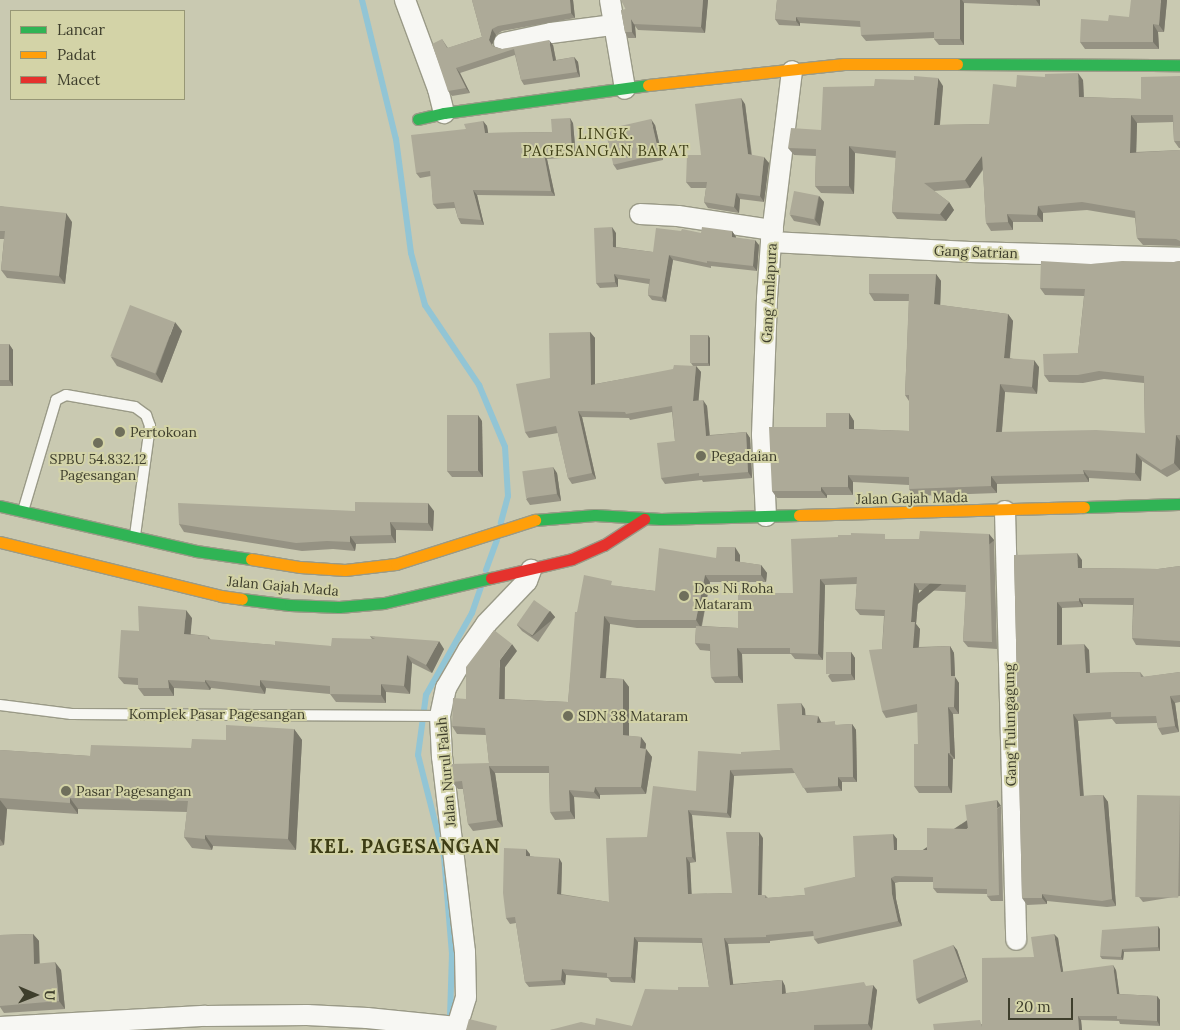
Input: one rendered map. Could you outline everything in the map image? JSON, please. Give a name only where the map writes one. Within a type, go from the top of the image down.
[{"type":"main road","points":[[418,119],[444,113],[625,89],[844,64],[1180,65]]},
{"type":"main road","name":"Jalan Gajah Mada","points":[[0,506],[135,538],[194,556],[345,570],[396,564],[533,520],[595,515],[644,520],[1005,511],[1180,504]]},
{"type":"main road","name":"Jalan Gajah Mada","points":[[0,542],[183,583],[221,596],[290,605],[338,606],[384,603],[466,586],[572,559],[604,545],[644,520]]},
{"type":"street","points":[[405,0],[438,88],[444,113]]},
{"type":"street","points":[[610,0],[625,89]]},
{"type":"street","points":[[504,43],[551,33],[613,25]]},
{"type":"street","name":"Gang Amlapura","points":[[766,516],[762,435],[772,236],[792,71]]},
{"type":"street","name":"Gang Satrian","points":[[640,214],[678,216],[772,236],[970,252],[1180,258]]},
{"type":"street","name":"Gang Tulungagung","points":[[1005,511],[1016,940]]},
{"type":"street","name":"Jalan Nurul Falah","points":[[451,1027],[466,998],[465,952],[437,716],[446,688],[464,657],[486,624],[527,581],[531,570]]},
{"type":"street","points":[[0,1027],[206,1016],[343,1016],[451,1027]]},
{"type":"lane","points":[[23,512],[56,400],[66,394],[135,407],[146,415],[150,426],[135,538]]},
{"type":"lane","name":"Komplek Pasar Pagesangan","points":[[0,705],[70,714],[412,714],[437,716]]},
{"type":"building","points":[[472,0],[570,0],[571,13],[498,26],[492,29],[489,40],[492,46],[502,49],[549,40],[553,61],[574,57],[577,72],[521,80],[514,49],[456,68],[466,88],[448,91],[432,44],[442,39],[447,48],[482,37]]},
{"type":"building","points":[[621,0],[703,0],[701,27],[634,24],[631,19],[632,32],[625,32],[621,10],[626,10]]},
{"type":"building","points":[[777,0],[960,0],[960,39],[934,39],[934,32],[861,35],[860,21],[796,17],[796,21],[775,19]]},
{"type":"building","points":[[1131,0],[1161,0],[1159,25],[1153,24],[1153,42],[1080,42],[1081,19],[1108,21],[1109,15],[1129,17]]},
{"type":"building","points":[[1078,73],[1079,97],[1141,99],[1141,77],[1180,76],[1180,141],[1174,141],[1173,115],[1131,115],[1130,153],[1180,150],[1180,241],[1176,239],[1137,238],[1135,211],[1082,202],[1038,206],[1037,215],[1007,214],[1008,222],[986,223],[982,156],[965,180],[924,183],[949,202],[940,214],[892,212],[896,151],[849,146],[849,186],[815,186],[816,149],[788,148],[791,128],[821,130],[823,87],[874,86],[875,79],[914,80],[914,76],[938,78],[934,125],[989,124],[993,84],[1016,87],[1017,75],[1045,77],[1045,74]]},
{"type":"building","points":[[741,98],[748,154],[764,157],[760,196],[736,193],[734,207],[704,202],[707,182],[686,182],[687,155],[701,155],[695,104]]},
{"type":"building","points":[[570,118],[572,152],[544,154],[551,191],[473,190],[481,220],[458,218],[454,202],[433,204],[430,171],[416,173],[411,135],[466,129],[464,124],[483,121],[485,133],[552,132],[551,119]]},
{"type":"building","points":[[651,119],[659,154],[613,165],[605,130]]},
{"type":"building","points":[[794,191],[819,196],[814,219],[789,215]]},
{"type":"building","points":[[0,206],[66,213],[59,276],[1,270],[5,231],[0,231]]},
{"type":"building","points":[[612,227],[613,247],[653,252],[656,228],[681,231],[682,229],[701,233],[702,227],[732,231],[732,237],[755,240],[753,266],[707,261],[707,263],[669,255],[662,297],[648,295],[650,279],[614,274],[615,282],[596,283],[594,228]]},
{"type":"building","points":[[1041,261],[1091,264],[1122,261],[1180,261],[1180,435],[1176,435],[1174,463],[1161,470],[1136,453],[1135,473],[1083,470],[1084,474],[991,476],[991,486],[909,489],[909,477],[848,475],[848,487],[821,487],[821,491],[772,491],[769,427],[826,427],[826,413],[849,413],[849,429],[909,431],[909,395],[905,395],[909,294],[869,293],[869,274],[936,274],[934,304],[1008,314],[1004,358],[1034,360],[1032,387],[1000,384],[996,432],[1096,430],[1145,433],[1144,376],[1099,371],[1078,375],[1044,375],[1043,354],[1078,353],[1085,289],[1040,288]]},
{"type":"building","points":[[130,305],[175,322],[155,374],[110,356]]},
{"type":"building","points":[[590,332],[591,385],[673,369],[674,365],[696,366],[693,401],[703,400],[706,436],[746,432],[748,472],[699,476],[699,473],[661,478],[657,443],[675,441],[672,406],[626,414],[625,412],[578,411],[592,473],[568,478],[556,426],[525,432],[516,384],[550,378],[549,333]]},
{"type":"building","points":[[690,335],[708,335],[708,363],[690,363]]},
{"type":"building","points":[[0,344],[9,344],[9,380],[0,380]]},
{"type":"building","points":[[447,415],[478,415],[478,471],[447,471]]},
{"type":"building","points":[[553,467],[557,494],[526,498],[522,471]]},
{"type":"building","points":[[355,502],[428,503],[428,523],[390,522],[391,535],[350,536],[350,542],[296,543],[179,524],[178,503],[355,511]]},
{"type":"building","points":[[920,531],[989,534],[992,642],[963,641],[966,585],[914,583],[911,622],[915,622],[913,648],[950,646],[951,676],[955,676],[954,707],[948,707],[950,753],[948,753],[948,786],[914,786],[914,744],[918,744],[917,704],[882,711],[869,650],[882,649],[885,610],[855,609],[857,577],[820,579],[818,654],[790,653],[790,648],[737,648],[738,676],[711,677],[710,644],[695,643],[696,626],[738,628],[738,593],[793,593],[791,539],[838,537],[838,535],[851,535],[851,533],[885,534],[885,539],[919,539]]},
{"type":"building","points":[[717,547],[735,547],[735,561],[761,565],[761,575],[705,575],[696,620],[632,620],[604,616],[600,678],[623,679],[623,735],[641,737],[640,748],[646,749],[641,787],[595,787],[594,792],[569,790],[570,811],[550,812],[549,766],[489,766],[497,820],[468,824],[462,781],[452,782],[450,764],[489,763],[485,728],[452,726],[453,698],[466,699],[466,667],[494,630],[512,644],[500,660],[499,699],[568,702],[575,612],[577,612],[584,575],[612,581],[611,585],[655,591],[659,548],[716,558]]},
{"type":"building","points":[[1077,553],[1078,568],[1158,569],[1180,566],[1180,641],[1132,638],[1134,598],[1079,598],[1079,601],[1057,602],[1057,645],[1084,644],[1086,673],[1140,672],[1141,677],[1180,672],[1180,695],[1170,696],[1175,726],[1158,728],[1156,716],[1111,717],[1111,712],[1073,714],[1080,796],[1103,795],[1112,899],[1102,901],[1042,894],[1042,898],[1022,898],[1014,555]]},
{"type":"building","points":[[534,600],[550,611],[532,635],[517,625]]},
{"type":"building","points":[[138,606],[186,610],[184,634],[208,636],[208,639],[275,645],[275,641],[331,646],[332,638],[375,639],[370,636],[439,641],[426,665],[407,655],[404,686],[381,684],[381,695],[330,694],[330,686],[260,680],[260,686],[205,680],[205,682],[168,680],[169,688],[138,688],[138,678],[118,677],[121,630],[139,631]]},
{"type":"building","points":[[826,652],[851,652],[851,674],[826,674]]},
{"type":"building","points":[[801,703],[802,715],[818,716],[817,723],[835,721],[835,725],[852,724],[853,777],[838,777],[838,786],[803,788],[792,768],[730,770],[727,813],[688,810],[692,857],[686,857],[688,894],[732,893],[726,832],[759,832],[758,895],[765,895],[765,898],[805,895],[804,888],[855,877],[853,836],[893,834],[894,850],[927,850],[927,828],[968,829],[965,805],[997,800],[999,895],[987,896],[987,889],[933,888],[933,877],[895,876],[891,878],[892,894],[898,921],[814,939],[813,931],[766,935],[766,937],[724,938],[730,985],[782,980],[782,994],[864,982],[866,986],[873,985],[868,1024],[814,1025],[814,1030],[550,1030],[581,1022],[595,1025],[596,1018],[632,1026],[645,989],[678,990],[678,987],[709,987],[702,938],[634,937],[631,977],[607,977],[607,973],[562,969],[561,980],[525,982],[515,917],[506,918],[503,893],[504,848],[526,849],[526,856],[559,858],[557,894],[609,902],[606,838],[647,837],[653,786],[696,791],[698,751],[741,754],[741,752],[780,750],[777,704]]},
{"type":"building","points":[[226,725],[294,729],[288,839],[205,835],[205,839],[184,837],[188,801],[70,798],[70,803],[0,798],[0,750],[90,756],[91,745],[191,748],[192,739],[226,740]]},
{"type":"building","points":[[1137,795],[1180,796],[1178,898],[1135,897]]},
{"type":"building","points":[[1158,926],[1158,947],[1122,949],[1121,957],[1100,956],[1102,930]]},
{"type":"building","points":[[33,934],[34,964],[55,962],[59,1001],[0,1006],[0,935]]},
{"type":"building","points":[[1054,934],[1061,972],[1113,965],[1117,994],[1157,996],[1157,1021],[1117,1019],[1117,1016],[1078,1016],[1079,1030],[934,1030],[933,1024],[980,1020],[982,1027],[982,958],[1034,957],[1031,937]]},
{"type":"building","points":[[953,945],[965,977],[916,999],[913,960]]},
{"type":"building","points":[[469,1019],[497,1026],[496,1030],[466,1030]]},
{"type":"waterway","points":[[362,0],[396,139],[411,253],[425,305],[479,385],[505,447],[508,496],[501,523]]},
{"type":"waterway","points":[[486,570],[497,540]]},
{"type":"waterway","points":[[450,1017],[452,954],[444,857],[418,755],[426,695],[472,613],[481,587]]},
{"type":"traffic: fast","points":[[957,64],[1180,65]]},
{"type":"traffic: fast","points":[[418,119],[444,113],[648,85]]},
{"type":"traffic: fast","points":[[1084,507],[1180,504]]},
{"type":"traffic: fast","points":[[0,506],[196,551],[251,559]]},
{"type":"traffic: fast","points":[[535,520],[595,515],[661,519],[799,515]]},
{"type":"traffic: fast","points":[[242,599],[290,605],[339,607],[384,603],[491,578]]},
{"type":"traffic: slow","points":[[648,85],[844,64],[957,64]]},
{"type":"traffic: slow","points":[[799,515],[1084,507]]},
{"type":"traffic: slow","points":[[251,559],[300,567],[345,570],[396,564],[535,520]]},
{"type":"traffic: slow","points":[[0,542],[221,596],[242,599]]},
{"type":"traffic: jam","points":[[491,578],[572,559],[604,545],[644,519]]},
{"type":"place","name":"Pertokoan","points":[[120,432]]},
{"type":"place","name":"SPBU 54.832.12 Pagesangan","points":[[98,443]]},
{"type":"place","name":"Pegadaian","points":[[701,456]]},
{"type":"place","name":"Dos Ni Roha Mataram","points":[[684,596]]},
{"type":"place","name":"SDN 38 Mataram","points":[[568,716]]},
{"type":"place","name":"Pasar Pagesangan","points":[[66,791]]},
{"type":"district","name":"LINGK. PAGESANGAN BARAT","points":[[606,142]]},
{"type":"district","name":"KEL. PAGESANGAN","points":[[405,847]]}]
